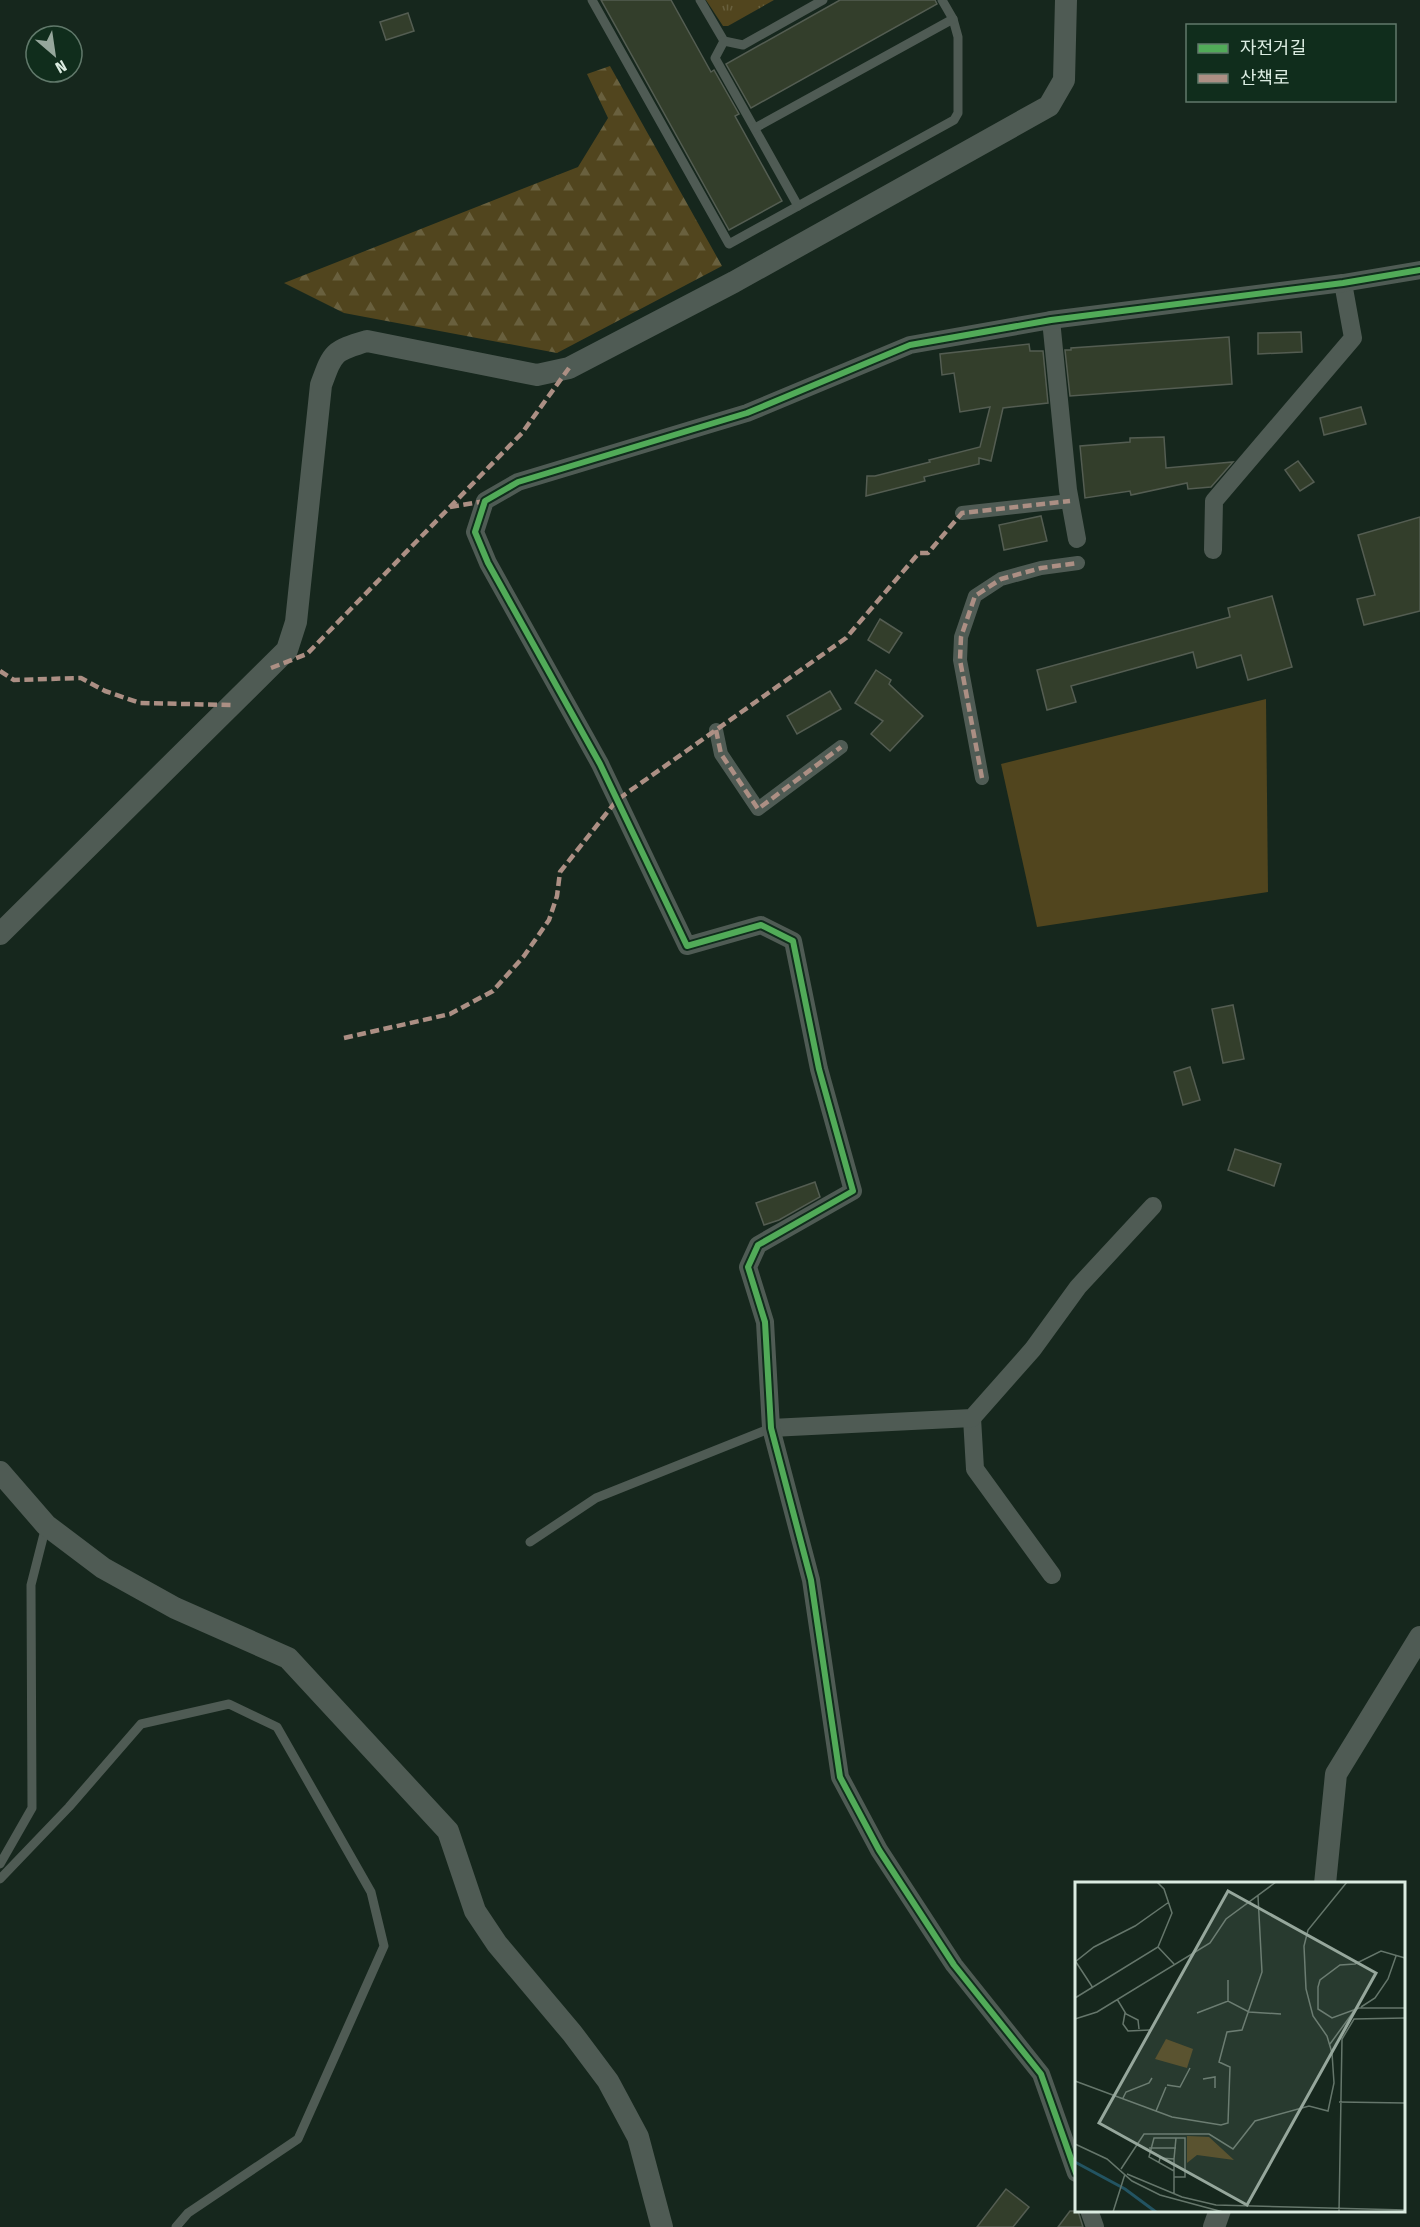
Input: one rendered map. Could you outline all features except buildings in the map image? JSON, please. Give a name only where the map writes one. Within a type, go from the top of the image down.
[{"type":"street","points":[[0,934],[287,651],[296,622],[321,385],[331,358],[345,347],[367,341],[537,375],[569,368],[734,282],[1049,106],[1064,80],[1066,0]]},
{"type":"street","points":[[1075,2168],[1041,2074],[954,1965],[879,1850],[840,1777],[811,1580],[771,1428],[765,1322],[748,1267],[758,1245],[853,1191],[819,1069],[793,941],[761,925],[687,946],[600,764],[488,563],[475,532],[485,501],[518,482],[747,414],[910,345],[1051,320],[1343,283],[1420,270]]},
{"type":"street","points":[[1213,550],[1214,501],[1353,338],[1343,283]]},
{"type":"street","points":[[1051,320],[1070,501],[1077,539]]},
{"type":"street","points":[[962,513],[1070,501]]},
{"type":"street","points":[[982,778],[960,660],[961,637],[975,596],[1001,579],[1041,568],[1078,563]]},
{"type":"street","points":[[716,730],[722,754],[758,809],[841,747]]},
{"type":"street","points":[[1052,1575],[975,1469],[972,1418],[1033,1349],[1078,1287],[1153,1206]]},
{"type":"street","points":[[771,1428],[972,1418]]},
{"type":"street","points":[[0,1472],[46,1525],[103,1568],[176,1608],[288,1658],[448,1831],[475,1911],[497,1944],[572,2033],[608,2081],[638,2137],[662,2227]]},
{"type":"street","points":[[1325,1882],[1336,1774],[1420,1637]]},
{"type":"street","points":[[1089,2212],[1095,2227]]},
{"type":"street","points":[[1214,2227],[1221,2212]]},
{"type":"lane","points":[[592,0],[729,244],[954,120],[958,114],[958,37],[953,19],[942,0]]},
{"type":"lane","points":[[700,0],[724,41],[743,45],[823,0]]},
{"type":"lane","points":[[755,128],[953,19]]},
{"type":"lane","points":[[724,41],[716,57],[798,206]]},
{"type":"lane","points":[[530,1542],[596,1498],[771,1428]]},
{"type":"lane","points":[[0,1864],[32,1808],[31,1586],[46,1525]]},
{"type":"lane","points":[[0,1880],[69,1808],[141,1724],[229,1704],[277,1727],[370,1892],[384,1946],[298,2139],[188,2213],[176,2227]]},
{"type":"green space","points":[[706,0],[774,0],[728,26],[723,26]]},
{"type":"green space","points":[[610,66],[722,266],[557,353],[344,313],[284,283],[578,167],[608,118],[587,74]]},
{"type":"green space","points":[[1266,699],[1268,892],[1037,927],[1001,764]]},
{"type":"marked path","points":[[271,668],[307,654],[522,433],[569,368]]},
{"type":"marked path","points":[[450,507],[485,501]]},
{"type":"marked path","points":[[344,1038],[450,1014],[493,991],[524,956],[549,920],[557,896],[560,872],[617,800],[846,638],[919,553],[928,553],[962,513],[1070,501]]},
{"type":"marked path","points":[[982,778],[960,660],[961,637],[975,596],[1001,579],[1041,568],[1078,563]]},
{"type":"marked path","points":[[0,671],[14,680],[81,678],[105,691],[140,703],[231,705]]},
{"type":"marked path","points":[[716,730],[721,754],[758,809],[841,747]]},
{"type":"cycle path","points":[[1075,2170],[1041,2074],[954,1965],[879,1850],[840,1777],[811,1580],[771,1428],[765,1322],[748,1267],[758,1245],[853,1191],[819,1069],[793,941],[761,925],[687,946],[600,764],[488,563],[475,532],[485,501],[518,482],[747,413],[910,345],[1051,320],[1343,283],[1420,270]]}]
